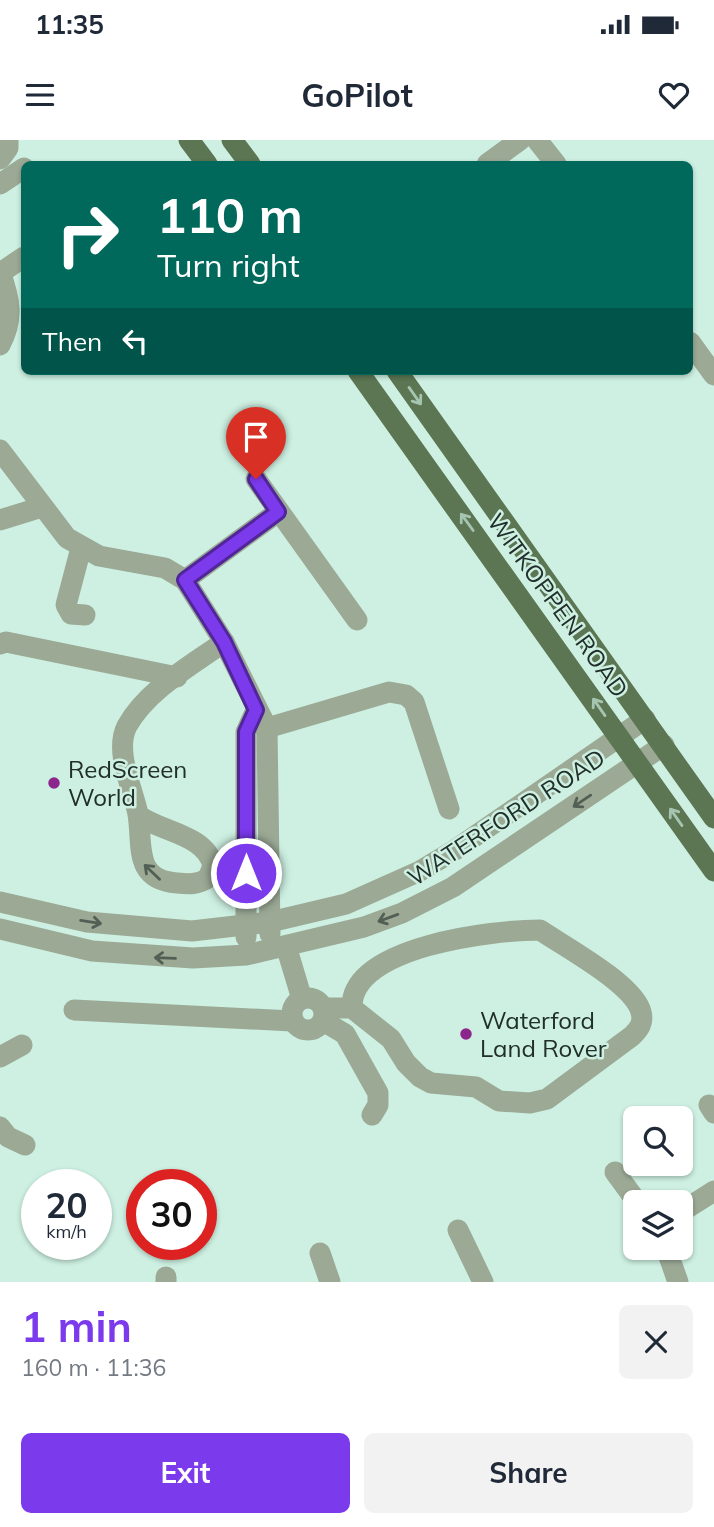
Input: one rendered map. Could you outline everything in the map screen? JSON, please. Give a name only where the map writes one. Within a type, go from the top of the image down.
[{"type":"main road","points":[[190,140],[205,161]]},
{"type":"main road","points":[[232,140],[248,161]]},
{"type":"main road","name":"WITKOPPEN ROAD","points":[[361,375],[714,871]]},
{"type":"main road","name":"WITKOPPEN ROAD","points":[[400,375],[714,818]]},
{"type":"street","points":[[0,159],[8,148],[8,140]]},
{"type":"street","points":[[491,161],[520,140]]},
{"type":"street","points":[[537,140],[553,161]]},
{"type":"street","points":[[0,184],[21,170]]},
{"type":"street","points":[[0,345],[6,333],[10,306],[1,278],[21,260]]},
{"type":"street","points":[[693,345],[710,362]]},
{"type":"street","points":[[0,450],[67,538],[99,556],[165,568],[185,580],[224,642],[261,719],[270,922],[278,948],[302,999]]},
{"type":"street","points":[[256,479],[357,620]]},
{"type":"street","points":[[0,520],[42,507]]},
{"type":"street","points":[[185,580],[278,512]]},
{"type":"street","points":[[81,548],[66,606],[71,614],[85,615]]},
{"type":"street","points":[[0,644],[6,642],[177,677]]},
{"type":"street","points":[[138,816],[124,753],[125,731],[146,702],[224,642]]},
{"type":"street","points":[[246,954],[246,732],[261,719],[389,692],[406,695],[414,702],[449,809]]},
{"type":"street","name":"WATERFORD ROAD","points":[[0,902],[47,914],[138,928],[192,931],[270,922],[346,904],[420,871],[645,719]]},
{"type":"street","name":"WATERFORD ROAD","points":[[0,929],[92,951],[140,957],[193,958],[246,954],[364,927],[427,901],[453,887],[664,745]]},
{"type":"street","points":[[41,939],[47,914]]},
{"type":"street","points":[[540,930],[624,988],[638,1003],[642,1015],[641,1027],[632,1036],[559,1093],[530,1103],[499,1101],[476,1087],[431,1083],[420,1077],[406,1063],[391,1039],[352,1008],[356,986],[373,969],[431,943],[540,930]]},
{"type":"street","points":[[292,1021],[293,1008],[302,999],[315,999],[323,1015],[345,1034],[378,1093],[378,1105],[372,1115]]},
{"type":"street","points":[[323,1015],[352,1008]]},
{"type":"street","points":[[74,1010],[292,1021],[302,1030],[308,1031],[320,1027],[323,1015]]},
{"type":"street","points":[[0,1127],[8,1137],[25,1145]]},
{"type":"street","points":[[615,1172],[628,1190]]},
{"type":"street","points":[[693,1204],[714,1191]]},
{"type":"street","points":[[458,1230],[483,1282]]},
{"type":"street","points":[[320,1253],[330,1282]]},
{"type":"street","points":[[670,1260],[678,1282]]},
{"type":"place","name":"RedScreen World","points":[[54,783]]},
{"type":"place","name":"Waterford Land Rover","points":[[466,1034]]},
{"type":"route","points":[[246,873],[246,732],[256,710],[224,642],[185,580],[278,512],[256,479]]}]
